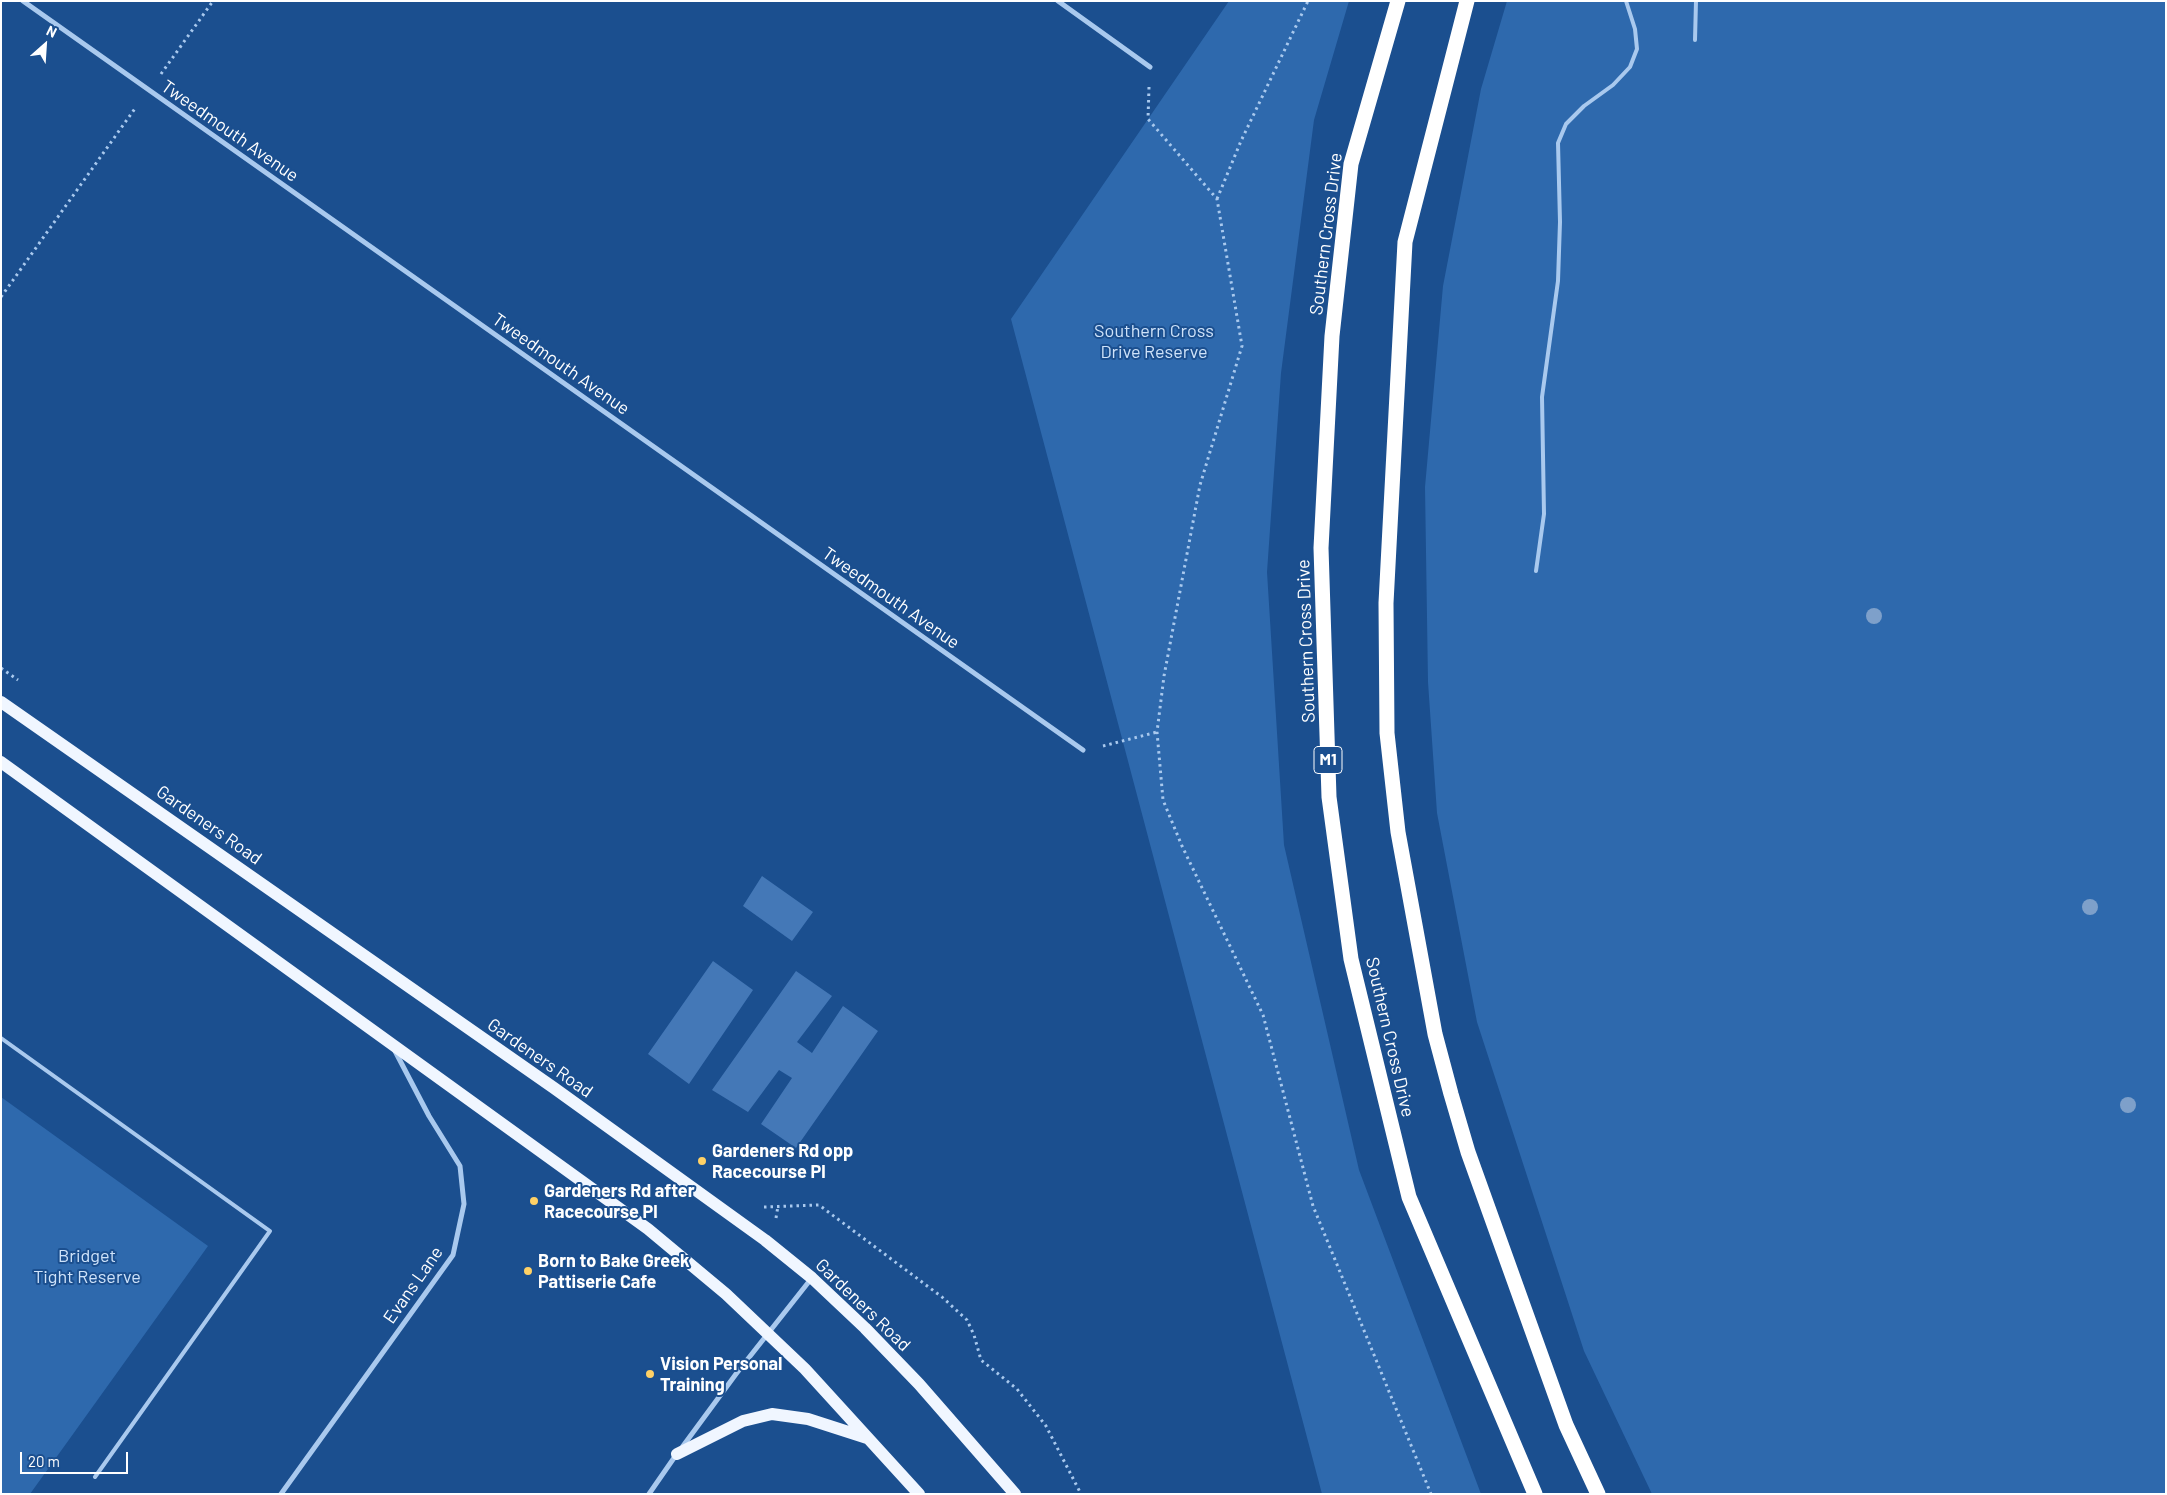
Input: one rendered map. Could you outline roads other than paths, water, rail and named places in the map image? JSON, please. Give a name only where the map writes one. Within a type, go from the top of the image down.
[{"type":"highway","name":"Southern Cross Drive","points":[[1398,1],[1351,164],[1332,336],[1322,548],[1329,796],[1351,959],[1409,1197],[1535,1494]]},
{"type":"highway","points":[[1467,1],[1405,242],[1386,603],[1387,733],[1400,842],[1435,1034],[1450,1094],[1468,1152],[1566,1425],[1598,1494]]},
{"type":"main road","name":"Gardeners Road","points":[[1,702],[562,1094],[755,1233],[812,1278],[865,1328],[919,1384],[1015,1494]]},
{"type":"main road","points":[[1,762],[648,1229],[726,1294],[805,1369],[919,1494]]},
{"type":"main road","points":[[677,1454],[743,1421],[772,1414],[808,1419],[869,1439]]},
{"type":"street","name":"Tweedmouth Avenue","points":[[23,1],[1083,750]]},
{"type":"street","points":[[1058,1],[1150,67]]},
{"type":"street","name":"Evans Lane","points":[[281,1494],[454,1255],[464,1204],[460,1166],[428,1116],[392,1046]]},
{"type":"street","points":[[649,1494],[768,1333],[812,1278]]},
{"type":"lane","points":[[1536,571],[1544,514],[1542,397],[1558,281],[1560,222],[1558,143],[1566,124],[1584,106],[1613,85],[1630,67],[1637,49],[1635,30],[1626,1]]},
{"type":"lane","points":[[1695,40],[1696,1]]},
{"type":"lane","points":[[1,1038],[270,1231],[95,1477]]},
{"type":"place","name":"Gardeners Rd opp Racecourse Pl","points":[[702,1161]]},
{"type":"place","name":"Gardeners Rd after Racecourse Pl","points":[[534,1201]]},
{"type":"place","name":"Born to Bake Greek Pattiserie Cafe","points":[[528,1271]]},
{"type":"place","name":"Vision Personal Training","points":[[650,1374]]},
{"type":"park label","name":"Southern Cross Drive Reserve","points":[[1154,341]]},
{"type":"park label","name":"Bridget Tight Reserve","points":[[87,1266]]}]
